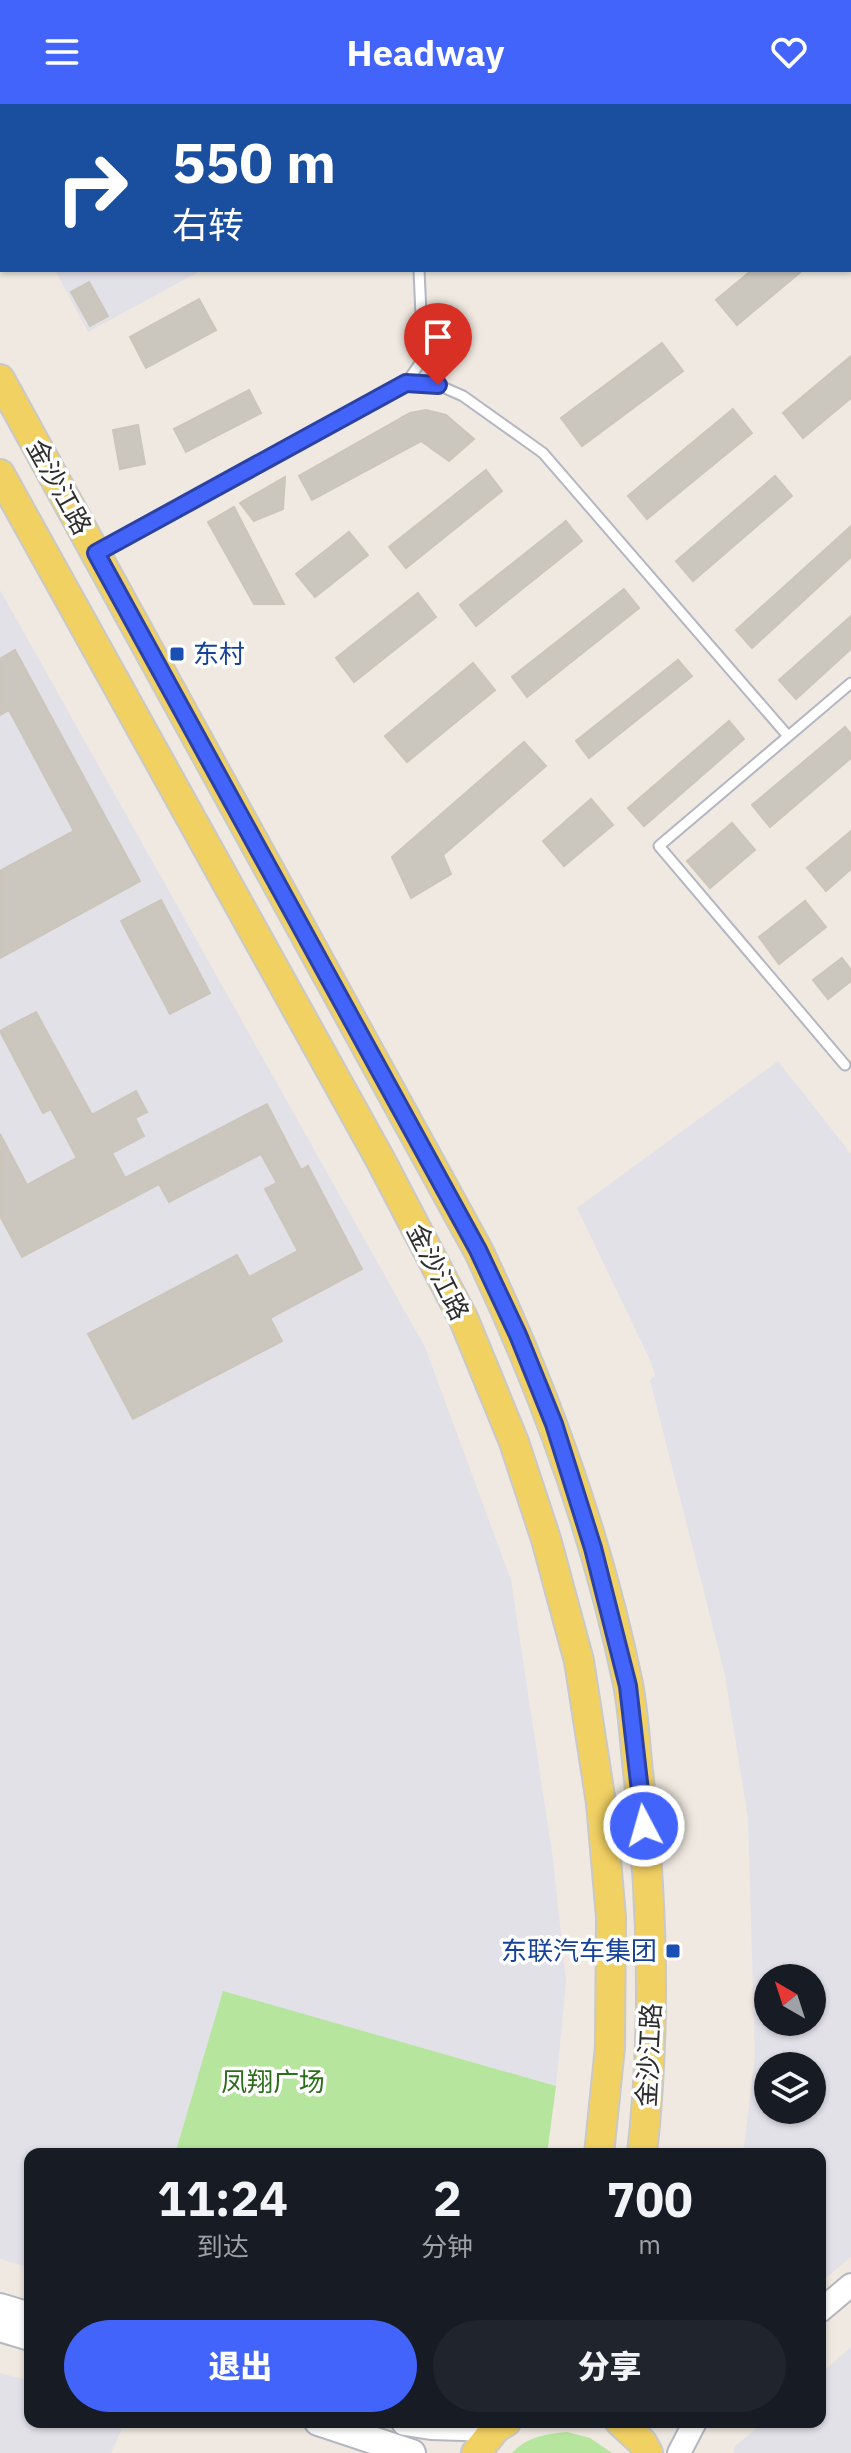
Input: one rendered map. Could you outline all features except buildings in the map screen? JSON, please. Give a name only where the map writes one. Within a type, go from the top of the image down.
[{"type":"main road","name":"金沙江路","points":[[0,379],[478,1250],[518,1335],[554,1424],[593,1548],[628,1686],[647,1854],[653,1977],[648,2102],[643,2148]]},
{"type":"main road","name":"金沙江路","points":[[0,474],[380,1159],[464,1320],[514,1442],[546,1539],[579,1661],[601,1803],[611,1917],[610,2047],[600,2148]]},
{"type":"main road","points":[[0,2307],[24,2314]]},
{"type":"main road","points":[[0,2328],[24,2335]]},
{"type":"main road","points":[[336,2428],[412,2453]]},
{"type":"main road","points":[[476,2453],[498,2428]]},
{"type":"main road","points":[[627,2428],[642,2442],[648,2453]]},
{"type":"street","points":[[826,2306],[851,2285]]},
{"type":"street","points":[[679,2453],[692,2428]]},
{"type":"lane","points":[[96,553],[406,383],[423,359],[419,272]]},
{"type":"lane","points":[[406,383],[438,385],[463,396],[543,453],[788,736]]},
{"type":"lane","points":[[845,1065],[659,846],[851,683]]},
{"type":"shaded area","points":[[56,272],[198,272],[88,332]]},
{"type":"shaded area","points":[[0,590],[425,1347],[511,1580],[553,1859],[566,1982],[556,2086],[223,1992],[177,2148],[24,2148],[24,2266],[0,2259]]},
{"type":"shaded area","points":[[778,1061],[851,1154],[851,2257],[826,2278],[826,2148],[744,2148],[754,2064],[754,2124],[826,2124],[826,2052],[755,2052],[754,2036],[826,2036],[826,1964],[754,1964],[754,2022],[748,1819],[725,1675],[650,1380],[655,1376],[577,1208]]},
{"type":"shaded area","points":[[851,2347],[851,2453],[734,2453],[734,2447],[757,2428],[826,2428],[826,2369]]},
{"type":"shaded area","points":[[0,2373],[24,2379],[24,2428],[122,2428],[111,2453],[0,2453]]},
{"type":"green space","name":"凤翔广场","points":[[223,1991],[556,2086],[548,2148],[177,2148]]},
{"type":"green space","points":[[567,2432],[590,2438],[612,2453],[512,2453],[537,2437]]},
{"type":"place","name":"东村","points":[[177,654]]},
{"type":"place","name":"东联汽车集团","points":[[673,1951]]},
{"type":"route","points":[[438,385],[406,383],[96,553],[478,1250],[518,1335],[554,1424],[593,1548],[628,1686],[644,1826]]}]
